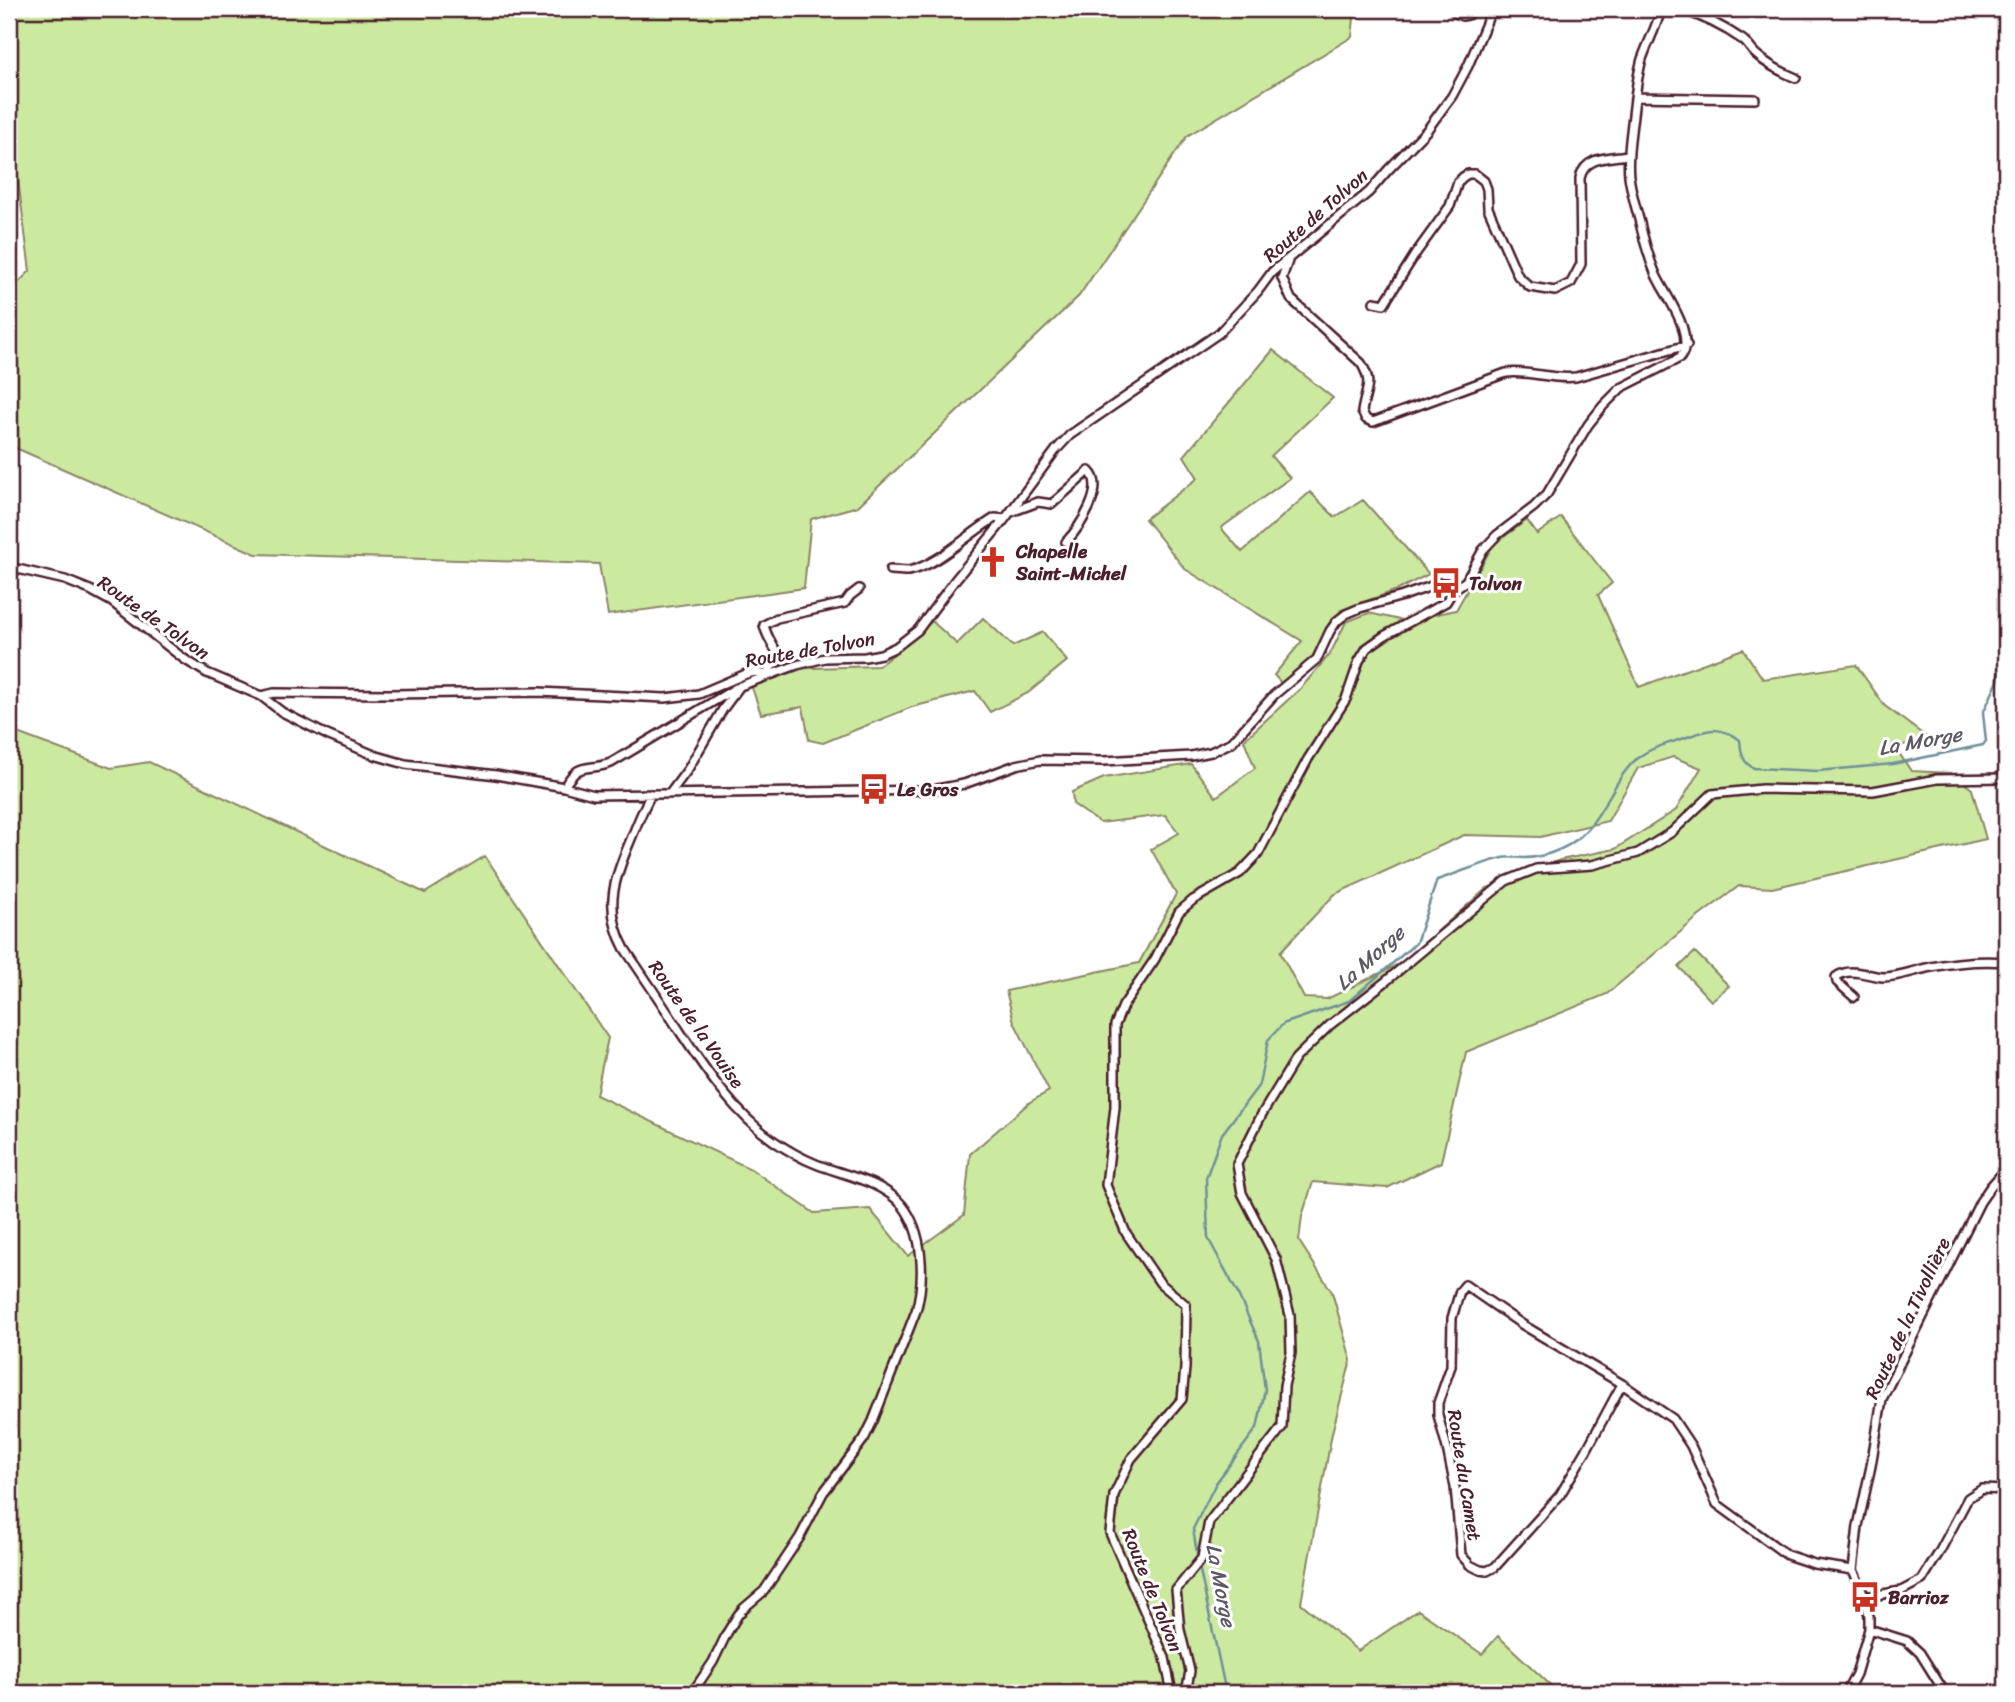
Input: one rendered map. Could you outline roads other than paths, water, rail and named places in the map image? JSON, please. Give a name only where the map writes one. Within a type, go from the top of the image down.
[{"type":"street","points":[[1453,9],[1462,16],[1468,15],[1474,9]]},
{"type":"street","name":"Route de Tolvon","points":[[9,567],[65,580],[90,590],[113,602],[184,659],[207,673],[261,696],[274,693],[539,692],[665,698],[699,694],[755,672],[767,675],[825,658],[881,654],[896,647],[918,630],[1070,435],[1219,333],[1272,272],[1359,202],[1427,130],[1452,96],[1492,9]]},
{"type":"street","points":[[261,696],[282,712],[374,755],[405,764],[496,775],[594,795],[932,790],[964,784],[1016,765],[1040,760],[1104,761],[1191,756],[1211,752],[1232,742],[1274,695],[1317,659],[1330,631],[1346,614],[1440,583],[1446,583],[1454,589],[1466,581],[1483,550],[1547,494],[1588,425],[1603,406],[1622,388],[1681,358],[1687,345],[1674,307],[1647,250],[1629,178],[1628,155],[1637,77],[1661,9]]},
{"type":"street","points":[[1680,9],[1696,14],[1731,33],[1775,69],[1796,78]]},
{"type":"street","points":[[1635,97],[1755,99]]},
{"type":"street","points":[[1374,302],[1384,304],[1450,206],[1458,183],[1468,174],[1475,174],[1484,181],[1488,208],[1518,276],[1530,287],[1555,291],[1571,283],[1581,264],[1582,170],[1586,164],[1598,159],[1628,155]]},
{"type":"street","points":[[1292,255],[1282,278],[1291,299],[1361,363],[1368,375],[1368,389],[1362,412],[1366,419],[1373,422],[1506,373],[1517,372],[1563,379],[1576,377],[1687,345]]},
{"type":"street","points":[[1010,512],[1038,502],[1052,503],[1089,471],[1096,481],[1089,508],[1079,528],[1066,542]]},
{"type":"street","points":[[890,570],[908,570],[922,565],[945,553],[995,518],[1005,519]]},
{"type":"street","points":[[564,787],[573,772],[580,768],[611,763],[740,686],[767,675],[779,660],[764,625],[777,618],[845,603],[859,589]]},
{"type":"street","name":"Route de Tolvon","points":[[1172,1693],[1165,1658],[1110,1533],[1114,1495],[1131,1459],[1182,1399],[1186,1304],[1160,1283],[1126,1233],[1106,1185],[1115,1107],[1115,1025],[1123,1006],[1155,960],[1179,912],[1193,900],[1240,873],[1258,854],[1308,759],[1346,699],[1359,661],[1367,648],[1446,602],[1454,589]]},
{"type":"street","points":[[671,792],[740,686]]},
{"type":"street","points":[[1186,1693],[1190,1671],[1180,1630],[1177,1590],[1202,1558],[1209,1522],[1282,1427],[1284,1387],[1291,1353],[1290,1315],[1276,1259],[1242,1193],[1237,1164],[1262,1114],[1296,1058],[1330,1025],[1506,881],[1536,869],[1592,864],[1638,853],[1672,832],[1712,794],[1762,789],[1874,792],[1937,779],[2006,778]]},
{"type":"street","name":"Route de la Vouise","points":[[651,794],[621,863],[612,893],[616,934],[703,1067],[738,1109],[786,1149],[890,1194],[901,1204],[909,1217],[921,1259],[921,1295],[864,1439],[818,1501],[800,1536],[764,1591],[738,1615],[713,1662],[692,1693]]},
{"type":"street","points":[[1854,997],[1837,982],[1836,977],[1839,974],[1852,972],[1885,977],[1980,960],[2006,962]]},
{"type":"street","name":"Route de la Tivollière","points":[[1853,1570],[1858,1526],[1882,1399],[1980,1202],[2006,1169]]},
{"type":"street","name":"Route du Camet","points":[[1622,1384],[1587,1451],[1560,1495],[1495,1567],[1487,1571],[1470,1565],[1461,1550],[1455,1488],[1437,1409],[1451,1366],[1452,1318],[1461,1287],[1467,1285],[1523,1325],[1622,1384],[1673,1419],[1691,1446],[1717,1504],[1787,1555],[1814,1564],[1853,1570]]},
{"type":"street","points":[[1865,1597],[1901,1591],[1922,1580],[1968,1498],[1982,1489],[2006,1490]]},
{"type":"street","points":[[1846,1693],[1856,1674],[1869,1629],[1865,1597],[1853,1570]]},
{"type":"street","points":[[1869,1629],[1908,1641],[1920,1653],[1945,1693]]},
{"type":"waterway","name":"La Morge","points":[[1198,1560],[1193,1529],[1216,1483],[1257,1428],[1265,1390],[1259,1341],[1208,1238],[1206,1178],[1222,1134],[1259,1085],[1268,1040],[1283,1024],[1349,1001],[1416,943],[1437,880],[1503,858],[1529,858],[1548,854],[1575,841],[1596,818],[1629,766],[1652,749],[1716,730],[1727,732],[1740,740],[1745,760],[1754,768],[1818,771],[1893,764],[1983,745],[1986,741],[1983,713],[1998,681],[2006,642]]},
{"type":"waterway","name":"La Morge","points":[[1199,1566],[1226,1693]]},
{"type":"place","name":"Chapelle Saint-Michel","points":[[993,562]]},
{"type":"place","name":"Tolvon","points":[[1446,583]]},
{"type":"place","name":"Le Gros","points":[[874,789]]},
{"type":"place","name":"Barrioz","points":[[1865,1597]]}]
